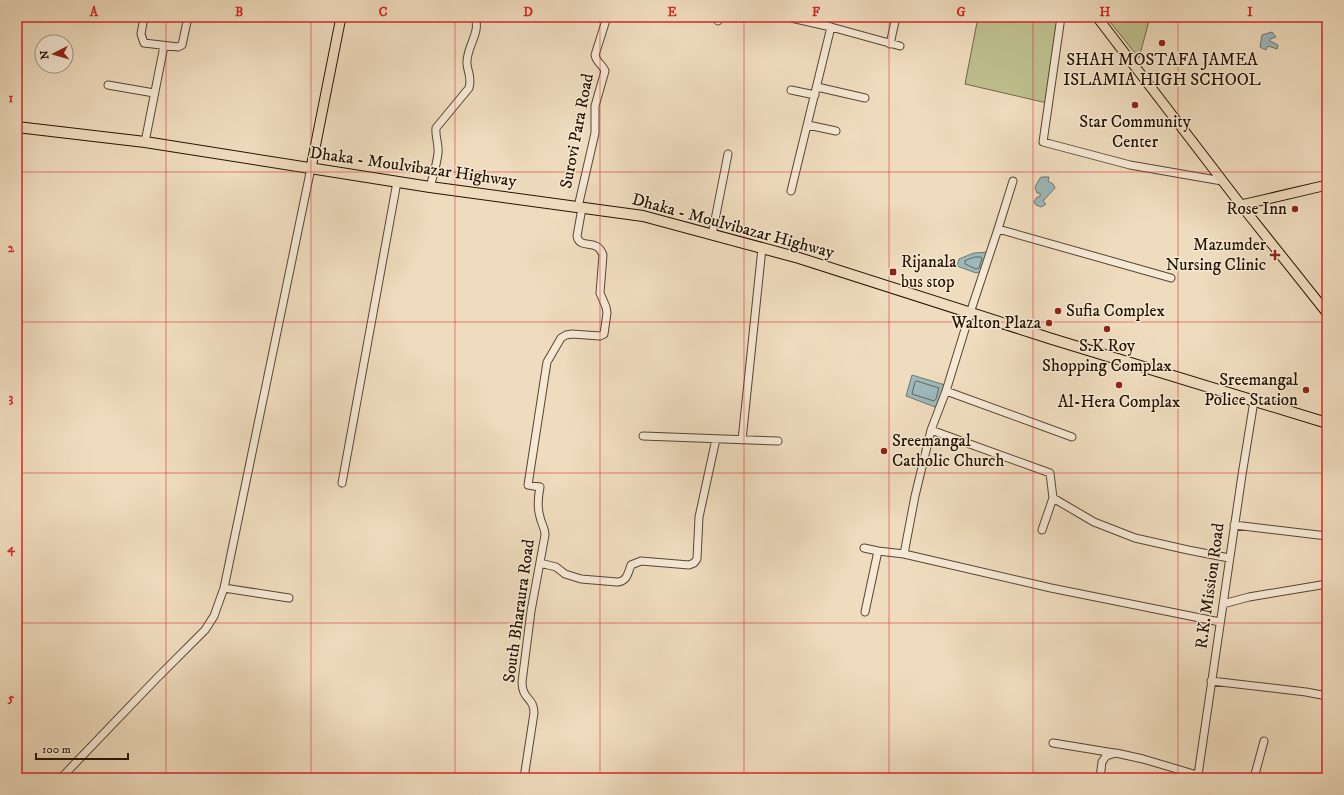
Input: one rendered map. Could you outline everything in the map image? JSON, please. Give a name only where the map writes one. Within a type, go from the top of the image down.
[{"type":"highway","name":"Dhaka - Moulvibazar Highway","points":[[17,126],[145,142],[430,187],[643,216],[799,258],[970,313],[1327,423]]},
{"type":"main road","points":[[311,168],[341,17]]},
{"type":"main road","points":[[1097,17],[1222,181],[1327,313]]},
{"type":"main road","points":[[1241,205],[1327,185]]},
{"type":"street","points":[[144,17],[141,34],[144,43],[178,47],[182,45],[188,17]]},
{"type":"street","points":[[430,187],[438,154],[438,146],[435,136],[436,128],[469,88],[471,82],[467,63],[476,29],[476,17]]},
{"type":"street","name":"Surovi Para Road","points":[[580,208],[594,133],[595,106],[604,71],[604,68],[595,58],[595,55],[607,17]]},
{"type":"street","points":[[787,17],[831,27],[900,46]]},
{"type":"street","points":[[890,44],[896,17]]},
{"type":"street","points":[[1061,17],[1043,142],[1130,165],[1222,181]]},
{"type":"street","points":[[791,191],[831,27]]},
{"type":"street","points":[[145,142],[164,46]]},
{"type":"street","points":[[108,85],[154,93]]},
{"type":"street","points":[[817,87],[865,98]]},
{"type":"street","points":[[791,90],[815,95]]},
{"type":"street","points":[[808,125],[836,132]]},
{"type":"street","points":[[712,235],[728,154]]},
{"type":"street","points":[[61,778],[205,630],[214,616],[224,588],[311,168]]},
{"type":"street","points":[[904,554],[915,496],[931,430],[946,391],[1013,181]]},
{"type":"street","points":[[342,483],[397,182]]},
{"type":"street","name":"South Bharaura Road","points":[[524,778],[534,707],[524,695],[522,690],[522,682],[531,611],[545,535],[545,529],[539,512],[538,499],[540,487],[528,485],[547,362],[561,338],[566,335],[600,336],[604,334],[607,313],[600,293],[603,255],[598,246],[581,243],[578,240],[577,236],[580,208]]},
{"type":"street","points":[[998,229],[1172,278]]},
{"type":"street","points":[[742,440],[762,248]]},
{"type":"street","points":[[946,391],[1072,437]]},
{"type":"street","name":"R.K. Mission Road","points":[[1198,775],[1229,558],[1254,401]]},
{"type":"street","points":[[931,430],[1050,473],[1053,498],[1042,530]]},
{"type":"street","points":[[643,436],[778,441]]},
{"type":"street","points":[[540,563],[556,567],[565,574],[580,579],[617,582],[622,582],[626,578],[631,565],[641,561],[694,563],[696,559],[699,517],[716,439]]},
{"type":"street","points":[[1053,498],[1094,522],[1135,538],[1229,558]]},
{"type":"street","points":[[1234,525],[1327,536]]},
{"type":"street","points":[[864,548],[904,554],[1051,588],[1220,622]]},
{"type":"street","points":[[864,612],[878,551]]},
{"type":"street","points":[[1223,604],[1249,597],[1327,584]]},
{"type":"street","points":[[224,588],[289,598]]},
{"type":"street","points":[[1211,681],[1306,692],[1327,696]]},
{"type":"street","points":[[1254,778],[1264,741]]},
{"type":"street","points":[[1053,743],[1143,759],[1207,778]]},
{"type":"street","points":[[1100,778],[1102,762],[1106,756],[1116,753]]},
{"type":"green space","points":[[978,17],[1061,17],[1047,103],[965,84]]},
{"type":"green space","points":[[1106,17],[1150,17],[1139,58]]},
{"type":"water","points":[[1272,32],[1276,37],[1270,39],[1270,41],[1278,45],[1277,49],[1268,46],[1266,50],[1260,47],[1262,35]]},
{"type":"water","points":[[1042,177],[1049,177],[1048,181],[1053,184],[1055,188],[1043,201],[1046,204],[1041,207],[1036,205],[1034,202],[1037,197],[1040,197],[1040,193],[1037,193],[1035,187]]},
{"type":"water","points":[[989,252],[982,271],[976,273],[957,266],[959,259],[974,253]]},
{"type":"water","points":[[912,375],[945,385],[940,401],[935,407],[906,396]]},
{"type":"place","name":"SHAH MOSTAFA JAMEA ISLAMIA HIGH SCHOOL","points":[[1162,43]]},
{"type":"place","name":"Star Community Center","points":[[1135,105]]},
{"type":"place","name":"Rose Inn","points":[[1295,209]]},
{"type":"place","name":"Mazumder Nursing Clinic","points":[[1275,255]]},
{"type":"place","name":"Rijanala bus stop","points":[[893,272]]},
{"type":"place","name":"Sufia Complex","points":[[1058,311]]},
{"type":"place","name":"Walton Plaza","points":[[1049,323]]},
{"type":"place","name":"S.K Roy Shopping Complax","points":[[1107,329]]},
{"type":"place","name":"Al-Hera Complax","points":[[1119,385]]},
{"type":"place","name":"Sreemangal Police Station","points":[[1306,390]]},
{"type":"place","name":"Sreemangal Catholic Church","points":[[884,451]]}]
